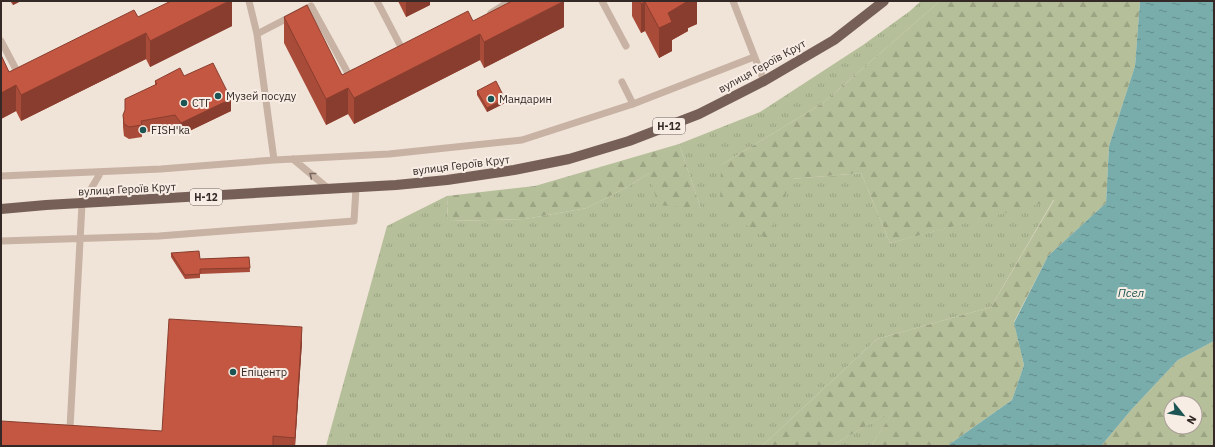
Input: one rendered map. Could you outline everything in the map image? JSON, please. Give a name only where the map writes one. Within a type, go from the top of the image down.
[{"type":"main road","name":"вулиця Героїв Крут","points":[[1,209],[330,190],[447,180],[514,170],[569,159],[629,141],[699,114],[764,81],[834,40],[884,1]]},
{"type":"lane","points":[[249,1],[257,34],[274,160]]},
{"type":"lane","points":[[377,1],[401,47]]},
{"type":"lane","points":[[486,15],[510,1]]},
{"type":"lane","points":[[602,1],[626,46]]},
{"type":"lane","points":[[733,1],[764,81]]},
{"type":"lane","points":[[257,34],[311,6],[349,75],[362,68]]},
{"type":"lane","points":[[1,41],[22,81],[29,78]]},
{"type":"lane","points":[[1,176],[161,169],[274,160],[389,154],[522,140],[633,104],[754,57]]},
{"type":"lane","points":[[622,82],[633,104]]},
{"type":"lane","points":[[293,159],[330,190]]},
{"type":"lane","points":[[55,427],[70,428],[82,204],[101,172]]},
{"type":"lane","points":[[1,241],[159,236],[354,221],[356,188]]},
{"type":"green space","points":[[921,1],[940,1],[823,103],[721,165],[792,179],[861,173],[890,243],[1054,199],[991,307],[877,339],[762,446],[326,446],[387,226],[447,196],[448,221],[525,219],[587,208],[629,186],[649,173],[701,209],[679,144],[760,112],[863,45],[910,11]]},
{"type":"green space","points":[[940,1],[1140,1],[1135,66],[1109,146],[1106,203],[1048,256],[1014,322],[1024,365],[1012,400],[947,446],[871,446],[894,410],[831,446],[762,446],[877,339],[991,307],[1054,200],[890,243],[861,173],[792,179],[767,239],[720,208],[721,165],[823,103]]},
{"type":"green space","points":[[679,144],[701,209],[658,205],[649,173],[629,186],[587,208],[525,219],[448,221],[447,196],[535,186]]},
{"type":"green space","points":[[1214,341],[1214,446],[1101,446],[1132,409],[1178,360]]},
{"type":"green space","points":[[895,409],[871,446],[831,446]]},
{"type":"water","name":"Псел","points":[[1140,1],[1214,1],[1214,341],[1178,360],[1132,409],[1101,446],[947,446],[1012,400],[1024,365],[1014,323],[1048,256],[1106,203],[1109,146],[1135,66]]},
{"type":"building","points":[[171,1],[229,1],[150,41],[146,33],[21,95],[16,85],[1,93],[1,55],[9,72],[134,10],[138,17]]},
{"type":"building","points":[[512,1],[564,1],[484,42],[480,34],[354,98],[348,88],[326,99],[284,17],[307,5],[342,75],[468,11],[473,21]]},
{"type":"building","points":[[639,1],[688,1],[668,13],[672,22],[659,28],[645,2],[641,4]]},
{"type":"building","name":"СТГ","points":[[213,63],[231,99],[181,123],[175,115],[141,121],[142,125],[129,127],[124,124],[123,115],[125,110],[125,99],[157,84],[155,81],[180,68],[184,76]]},
{"type":"building","name":"Мандарин","points":[[496,81],[505,99],[487,108],[477,91]]},
{"type":"building","points":[[199,251],[200,259],[249,257],[250,268],[200,269],[200,274],[185,275],[171,253]]},
{"type":"building","name":"Епіцентр","points":[[169,319],[302,327],[295,438],[273,436],[273,446],[1,446],[1,421],[162,431]]},
{"type":"place","name":"Музей посуду","points":[[218,96]]},
{"type":"place","name":"Мандарин","points":[[491,99]]},
{"type":"place","name":"СТГ","points":[[184,103]]},
{"type":"place","name":"FISH'ka","points":[[143,130]]},
{"type":"place","name":"Епіцентр","points":[[233,372]]}]
